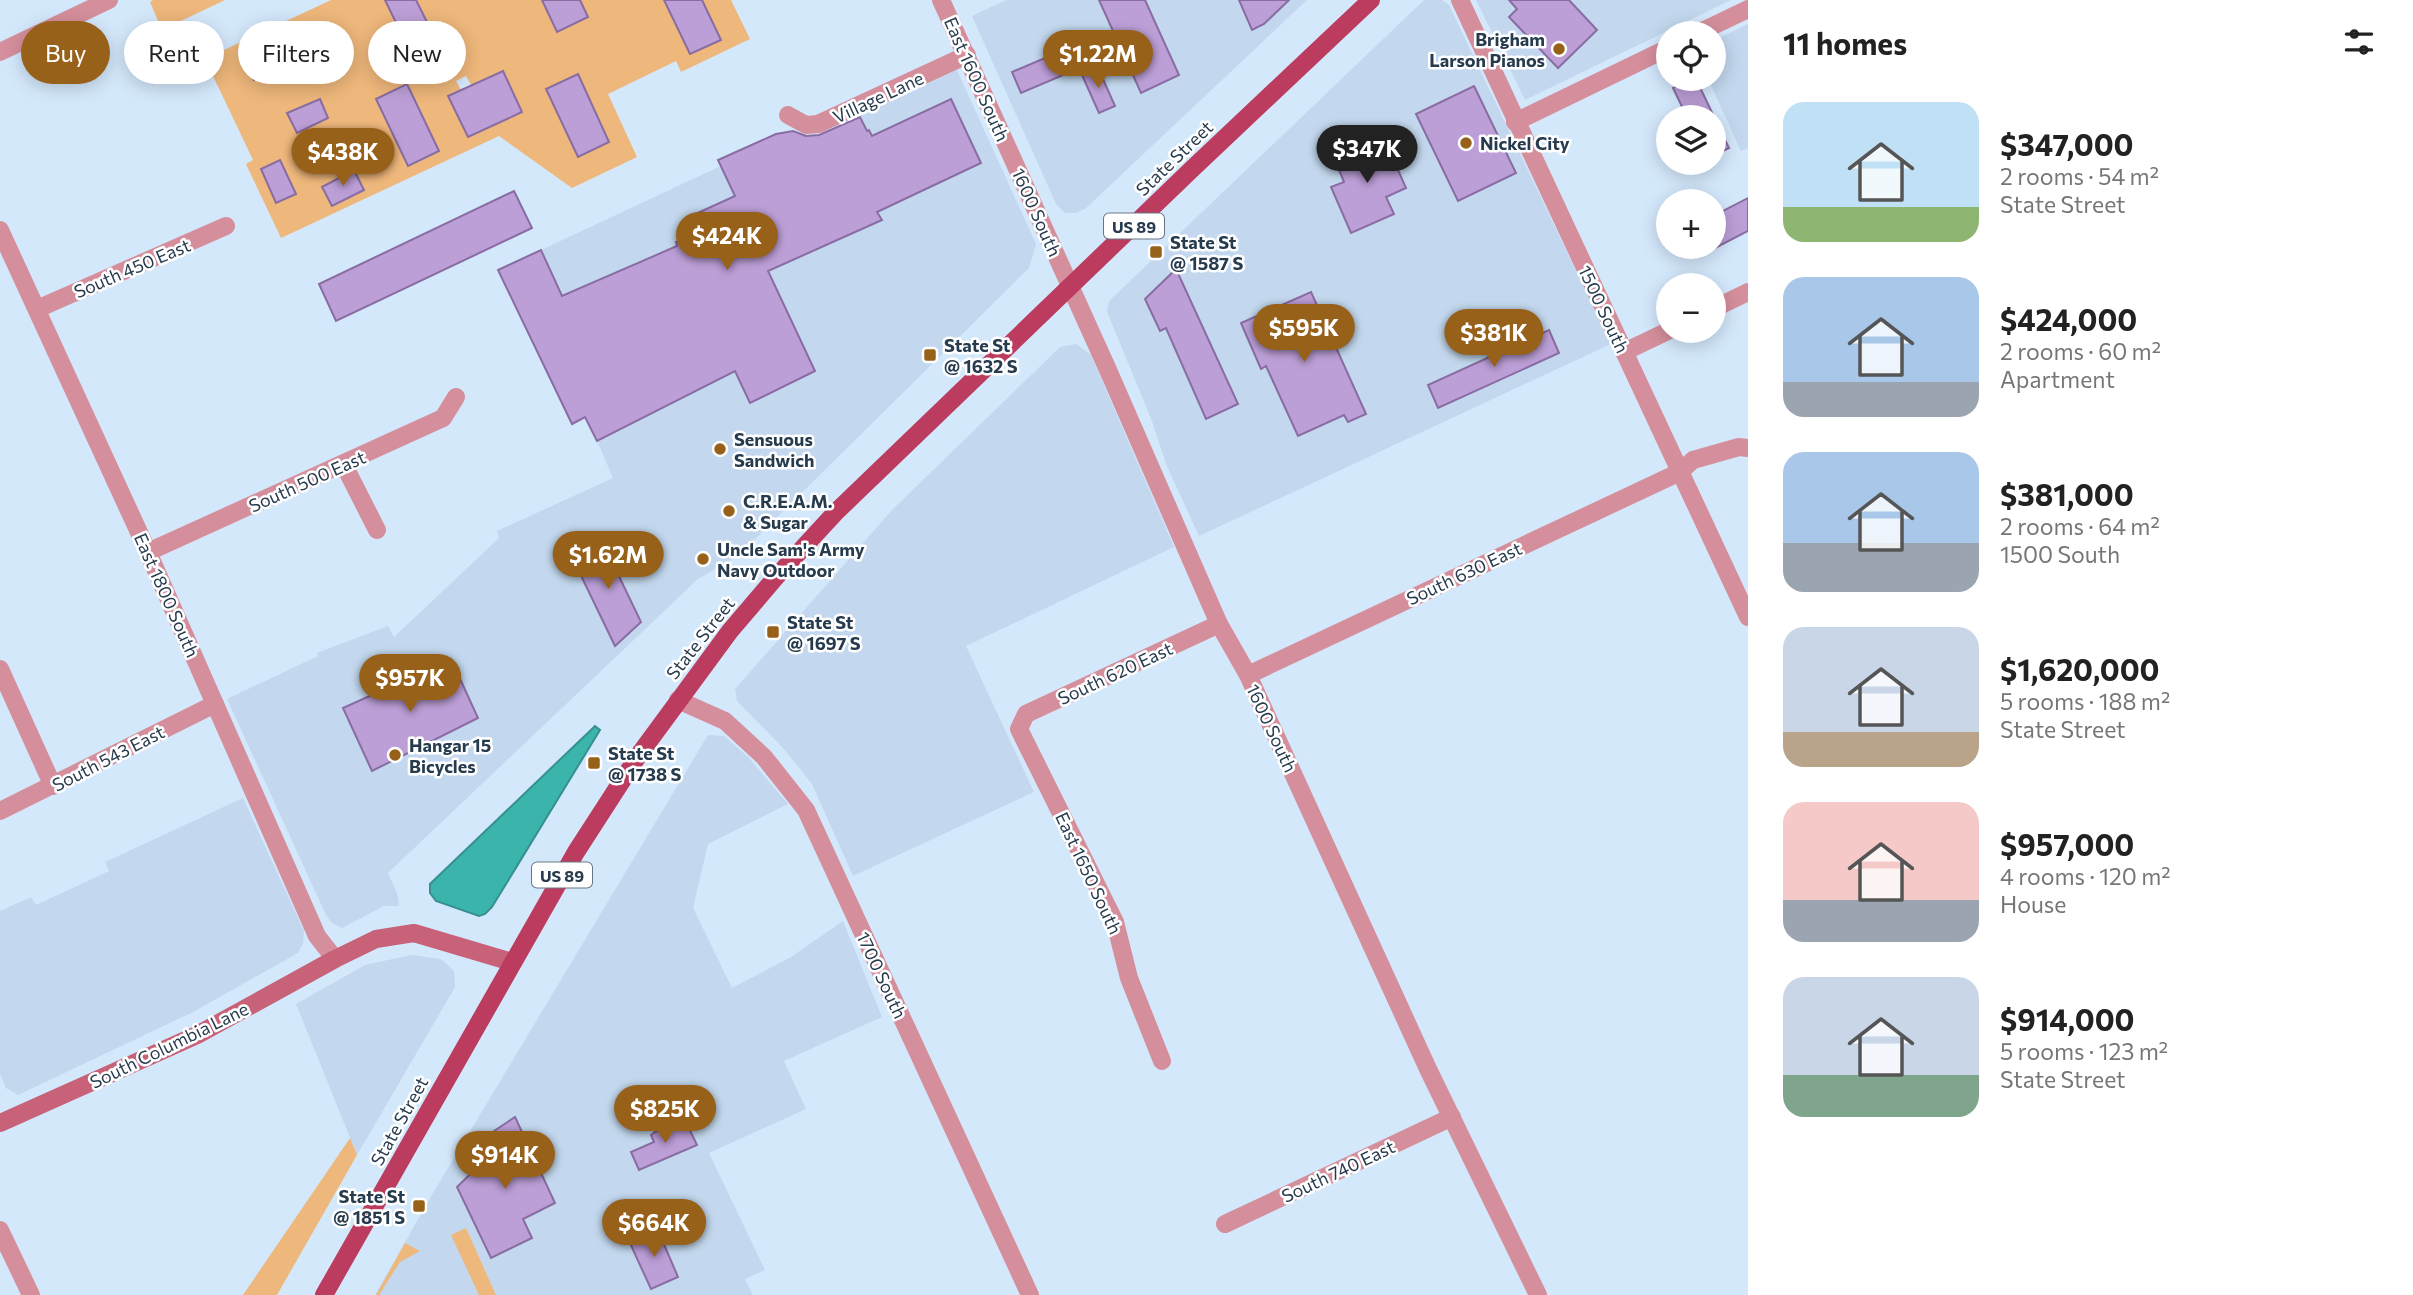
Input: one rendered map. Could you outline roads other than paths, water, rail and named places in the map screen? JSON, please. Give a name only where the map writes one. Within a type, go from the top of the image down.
[{"type":"main road","name":"State Street","points":[[324,1295],[585,837],[638,756],[730,631],[831,517],[1371,0]]},
{"type":"main road","name":"South Columbia Lane","points":[[0,1122],[197,1035],[376,939],[414,933],[512,962]]},
{"type":"street","points":[[0,52],[109,0]]},
{"type":"street","name":"East 1600 South","points":[[941,0],[1013,158]]},
{"type":"street","name":"1500 South","points":[[1460,0],[1748,617]]},
{"type":"street","points":[[1723,21],[1748,9]]},
{"type":"street","points":[[1515,122],[1656,54]]},
{"type":"street","name":"Village Lane","points":[[788,115],[806,125],[818,124],[967,55]]},
{"type":"street","name":"1600 South","points":[[1013,158],[1219,624],[1248,675],[1451,1117],[1538,1295]]},
{"type":"street","name":"South 450 East","points":[[37,309],[226,226]]},
{"type":"street","name":"East 1800 South","points":[[0,230],[148,552],[317,936],[335,959]]},
{"type":"street","points":[[1726,303],[1748,292]]},
{"type":"street","points":[[1624,352],[1656,337]]},
{"type":"street","name":"South 500 East","points":[[148,552],[443,418],[456,397]]},
{"type":"street","name":"South 630 East","points":[[1248,675],[1680,472],[1693,460],[1739,447],[1748,448]]},
{"type":"street","points":[[344,464],[377,530]]},
{"type":"street","name":"South 620 East","points":[[1019,729],[1026,714],[1219,624]]},
{"type":"street","points":[[0,669],[52,786]]},
{"type":"street","name":"1700 South","points":[[678,700],[725,722],[764,757],[806,810],[1030,1295]]},
{"type":"street","name":"South 543 East","points":[[0,811],[215,704]]},
{"type":"street","name":"East 1650 South","points":[[1019,729],[1115,922],[1129,978],[1163,1061]]},
{"type":"street","name":"South 740 East","points":[[1225,1224],[1451,1117]]},
{"type":"street","points":[[0,1230],[31,1295]]},
{"type":"place","name":"Brigham Larson Pianos","points":[[1559,49]]},
{"type":"place","name":"Nickel City","points":[[1466,143]]},
{"type":"place","name":"State St @ 1587 S","points":[[1156,252]]},
{"type":"place","name":"State St @ 1632 S","points":[[930,355]]},
{"type":"place","name":"Sensuous Sandwich","points":[[720,449]]},
{"type":"place","name":"C.R.E.A.M. & Sugar","points":[[729,511]]},
{"type":"place","name":"Uncle Sam's Army Navy Outdoor","points":[[703,559]]},
{"type":"place","name":"State St @ 1697 S","points":[[773,632]]},
{"type":"place","name":"Hangar 15 Bicycles","points":[[395,755]]},
{"type":"place","name":"State St @ 1738 S","points":[[594,763]]},
{"type":"place","name":"State St @ 1851 S","points":[[419,1206]]}]
